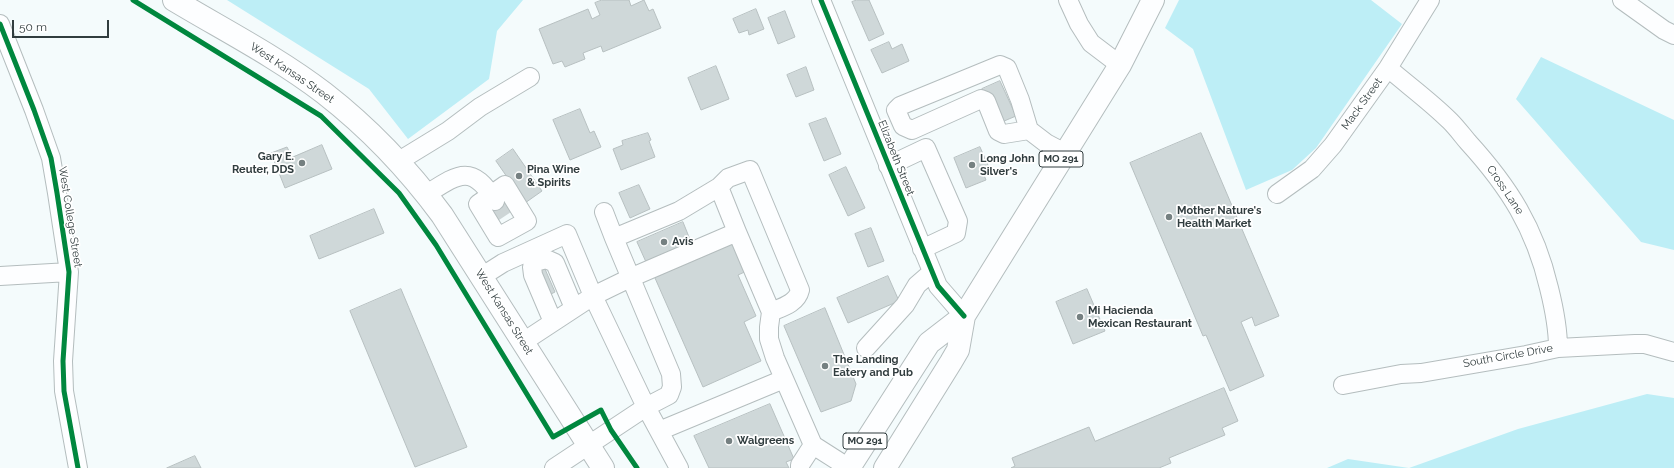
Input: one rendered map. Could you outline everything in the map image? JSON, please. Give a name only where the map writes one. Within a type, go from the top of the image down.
[{"type":"main road","name":"West Kansas Street","points":[[174,0],[285,67],[323,92],[361,123],[399,161],[427,194],[442,215],[603,468]]},
{"type":"main road","name":"MO 291","points":[[849,468],[929,342],[964,316],[1120,65],[1153,0]]},
{"type":"main road","name":"MO 291","points":[[884,468],[958,350],[964,316]]},
{"type":"street","name":"Elizabeth Street","points":[[821,0],[938,286],[964,316]]},
{"type":"street","points":[[1068,0],[1078,24],[1091,43],[1120,65]]},
{"type":"street","name":"Mack Street","points":[[1277,194],[1312,169],[1333,145],[1388,68],[1430,0]]},
{"type":"street","points":[[1622,0],[1664,30],[1674,34]]},
{"type":"street","name":"West College Street","points":[[0,24],[51,158],[69,272],[63,361],[64,391],[78,468]]},
{"type":"street","points":[[1029,130],[1004,134],[998,131],[986,101],[981,99],[912,130],[903,126],[896,110],[900,106],[1000,65],[1007,68],[1020,100],[1029,130],[1046,142],[1066,153]]},
{"type":"street","name":"Cross Lane","points":[[1388,68],[1451,122],[1487,163],[1510,194],[1522,214],[1535,241],[1545,270],[1554,310],[1558,334],[1558,348]]},
{"type":"street","points":[[399,161],[448,131],[480,107],[530,77]]},
{"type":"street","points":[[888,166],[926,148],[958,221],[956,233],[922,249]]},
{"type":"street","points":[[614,238],[679,211],[719,187],[728,178],[750,170],[800,290],[799,296],[793,302],[771,312]]},
{"type":"street","points":[[427,194],[454,177],[467,175],[477,180],[493,198]]},
{"type":"street","points":[[505,185],[527,221],[511,226],[498,237],[478,204],[493,198],[505,185]]},
{"type":"street","points":[[719,187],[771,312],[769,339],[784,379],[813,446],[849,468]]},
{"type":"street","points":[[554,468],[646,407],[669,395],[672,387],[671,374],[604,212]]},
{"type":"street","points":[[511,226],[531,256],[533,275],[553,322]]},
{"type":"street","points":[[522,342],[593,296],[630,278],[737,232]]},
{"type":"street","points":[[481,277],[503,263],[531,256],[566,234],[593,296],[646,407],[679,468]]},
{"type":"street","points":[[531,256],[546,259],[554,263],[574,308]]},
{"type":"street","points":[[0,276],[69,272]]},
{"type":"street","points":[[866,348],[905,305],[917,285],[932,272]]},
{"type":"street","name":"South Circle Drive","points":[[1343,385],[1526,355],[1558,348],[1645,344],[1674,352]]},
{"type":"street","points":[[659,431],[784,379]]},
{"type":"street","points":[[800,468],[800,465],[813,446]]},
{"type":"shaded area","points":[[227,0],[523,0],[497,31],[489,79],[408,139],[369,89]]},
{"type":"shaded area","points":[[1179,0],[1371,0],[1402,24],[1316,148],[1292,170],[1246,190],[1193,49],[1165,28]]},
{"type":"shaded area","points":[[1541,57],[1674,120],[1674,250],[1641,242],[1516,99]]},
{"type":"shaded area","points":[[1647,394],[1674,398],[1674,468],[1409,468],[1518,429]]},
{"type":"shaded area","points":[[1348,459],[1409,468],[1327,468]]},
{"type":"building","points":[[602,0],[629,0],[631,6],[644,0],[649,11],[653,9],[661,28],[603,52],[601,46],[583,53],[585,59],[565,67],[562,61],[553,64],[539,29],[588,9],[592,19],[600,15],[595,3]]},
{"type":"building","points":[[857,0],[869,0],[884,34],[869,41],[852,2]]},
{"type":"building","points":[[756,9],[764,29],[749,35],[748,30],[739,33],[733,19]]},
{"type":"building","points":[[785,11],[795,37],[778,44],[768,18]]},
{"type":"building","points":[[889,42],[892,49],[902,44],[909,61],[882,73],[871,50]]},
{"type":"building","points":[[716,66],[729,99],[701,110],[688,78]]},
{"type":"building","points":[[806,67],[814,90],[796,97],[787,75]]},
{"type":"building","points":[[1000,81],[1016,116],[997,124],[982,89]]},
{"type":"building","points":[[580,109],[590,133],[594,131],[601,147],[570,160],[553,120]]},
{"type":"building","points":[[826,118],[841,154],[824,161],[809,124]]},
{"type":"building","points":[[648,133],[651,140],[649,141],[655,157],[621,170],[613,149],[623,145],[622,141]]},
{"type":"building","points":[[1201,133],[1279,316],[1255,326],[1252,317],[1241,322],[1264,376],[1230,391],[1206,335],[1203,336],[1130,163]]},
{"type":"building","name":"Gary E. Reuter, DDS","points":[[322,145],[332,169],[285,188],[271,153],[287,147],[292,157]]},
{"type":"building","name":"Long John Silver's","points":[[980,147],[991,172],[984,175],[986,180],[966,188],[954,158]]},
{"type":"building","name":"Pina Wine & Spirits","points":[[513,149],[542,191],[525,203],[496,161]]},
{"type":"building","points":[[846,167],[865,208],[848,216],[829,175]]},
{"type":"building","points":[[639,185],[650,209],[630,218],[619,193]]},
{"type":"building","points":[[374,209],[384,233],[319,259],[310,236]]},
{"type":"building","name":"Avis","points":[[683,222],[691,242],[646,262],[637,242]]},
{"type":"building","points":[[871,228],[884,261],[868,267],[855,234]]},
{"type":"building","points":[[736,243],[749,270],[738,275],[756,316],[744,322],[761,361],[703,387],[655,278]]},
{"type":"building","points":[[545,269],[555,292],[547,296],[537,273]]},
{"type":"building","points":[[888,276],[899,301],[848,323],[837,298]]},
{"type":"building","points":[[401,289],[467,447],[415,467],[350,311]]},
{"type":"building","name":"Mi Hacienda Mexican Restaurant","points":[[1087,289],[1105,331],[1073,344],[1056,302]]},
{"type":"building","name":"The Landing Eatery and Pub","points":[[825,308],[856,384],[851,401],[821,412],[784,326]]},
{"type":"building","points":[[1224,388],[1238,421],[1222,428],[1225,435],[1169,458],[1171,463],[1159,468],[1011,468],[1015,466],[1012,458],[1089,427],[1095,441]]},
{"type":"building","name":"Walgreens","points":[[770,404],[794,459],[786,462],[789,468],[709,468],[694,436]]},
{"type":"building","points":[[195,456],[201,468],[167,468]]},
{"type":"tunnel","points":[[495,201],[509,222]]},
{"type":"cycle path","points":[[133,0],[321,116],[399,193],[436,245],[553,437],[601,410],[611,430],[637,468]]},
{"type":"cycle path","points":[[821,0],[938,286],[964,316]]},
{"type":"cycle path","points":[[0,24],[51,158],[69,272],[63,361],[64,391],[78,468]]},
{"type":"place","name":"Gary E. Reuter, DDS","points":[[302,163]]},
{"type":"place","name":"Long John Silver's","points":[[972,165]]},
{"type":"place","name":"Pina Wine & Spirits","points":[[519,176]]},
{"type":"place","name":"Mother Nature's Health Market","points":[[1169,217]]},
{"type":"place","name":"Avis","points":[[664,242]]},
{"type":"place","name":"Mi Hacienda Mexican Restaurant","points":[[1080,317]]},
{"type":"place","name":"The Landing Eatery and Pub","points":[[825,366]]},
{"type":"place","name":"Walgreens","points":[[729,441]]}]
